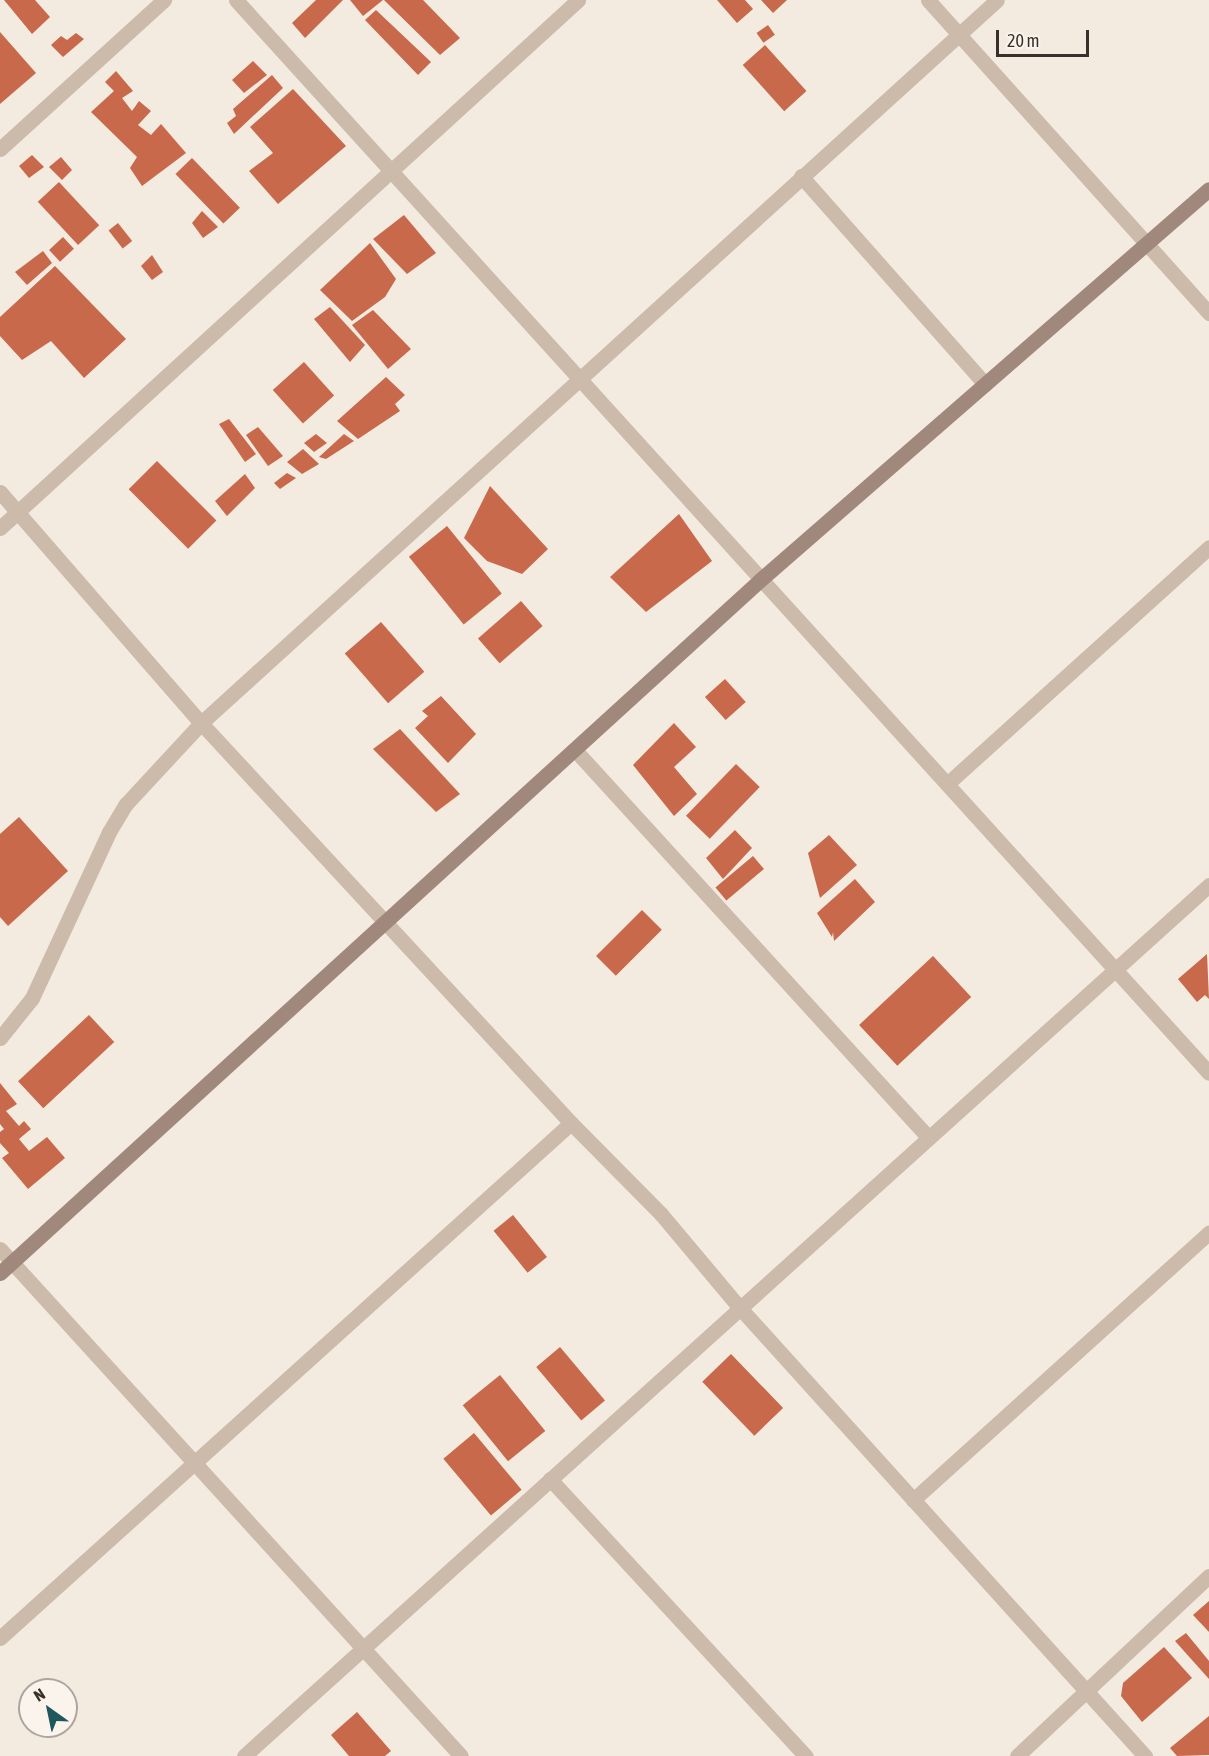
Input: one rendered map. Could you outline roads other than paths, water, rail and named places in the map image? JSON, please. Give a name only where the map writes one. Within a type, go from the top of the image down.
[{"type":"street","points":[[0,149],[164,0]]},
{"type":"street","points":[[236,0],[1209,1073]]},
{"type":"street","points":[[0,528],[578,0]]},
{"type":"street","points":[[928,0],[1209,313]]},
{"type":"street","points":[[0,1038],[32,998],[109,832],[126,804],[201,723],[578,378],[997,0]]},
{"type":"street","points":[[801,176],[985,384]]},
{"type":"street","points":[[0,1273],[760,580],[1209,189]]},
{"type":"street","points":[[0,492],[201,723],[388,920],[571,1123],[662,1214],[740,1308],[1145,1756]]},
{"type":"street","points":[[947,784],[1209,547]]},
{"type":"street","points":[[575,750],[928,1137]]},
{"type":"street","points":[[244,1756],[1209,885]]},
{"type":"street","points":[[0,1638],[571,1123]]},
{"type":"street","points":[[914,1500],[1209,1233]]},
{"type":"street","points":[[0,1249],[461,1756]]},
{"type":"street","points":[[550,1479],[806,1756]]},
{"type":"street","points":[[1017,1756],[1088,1693],[1209,1576]]}]
